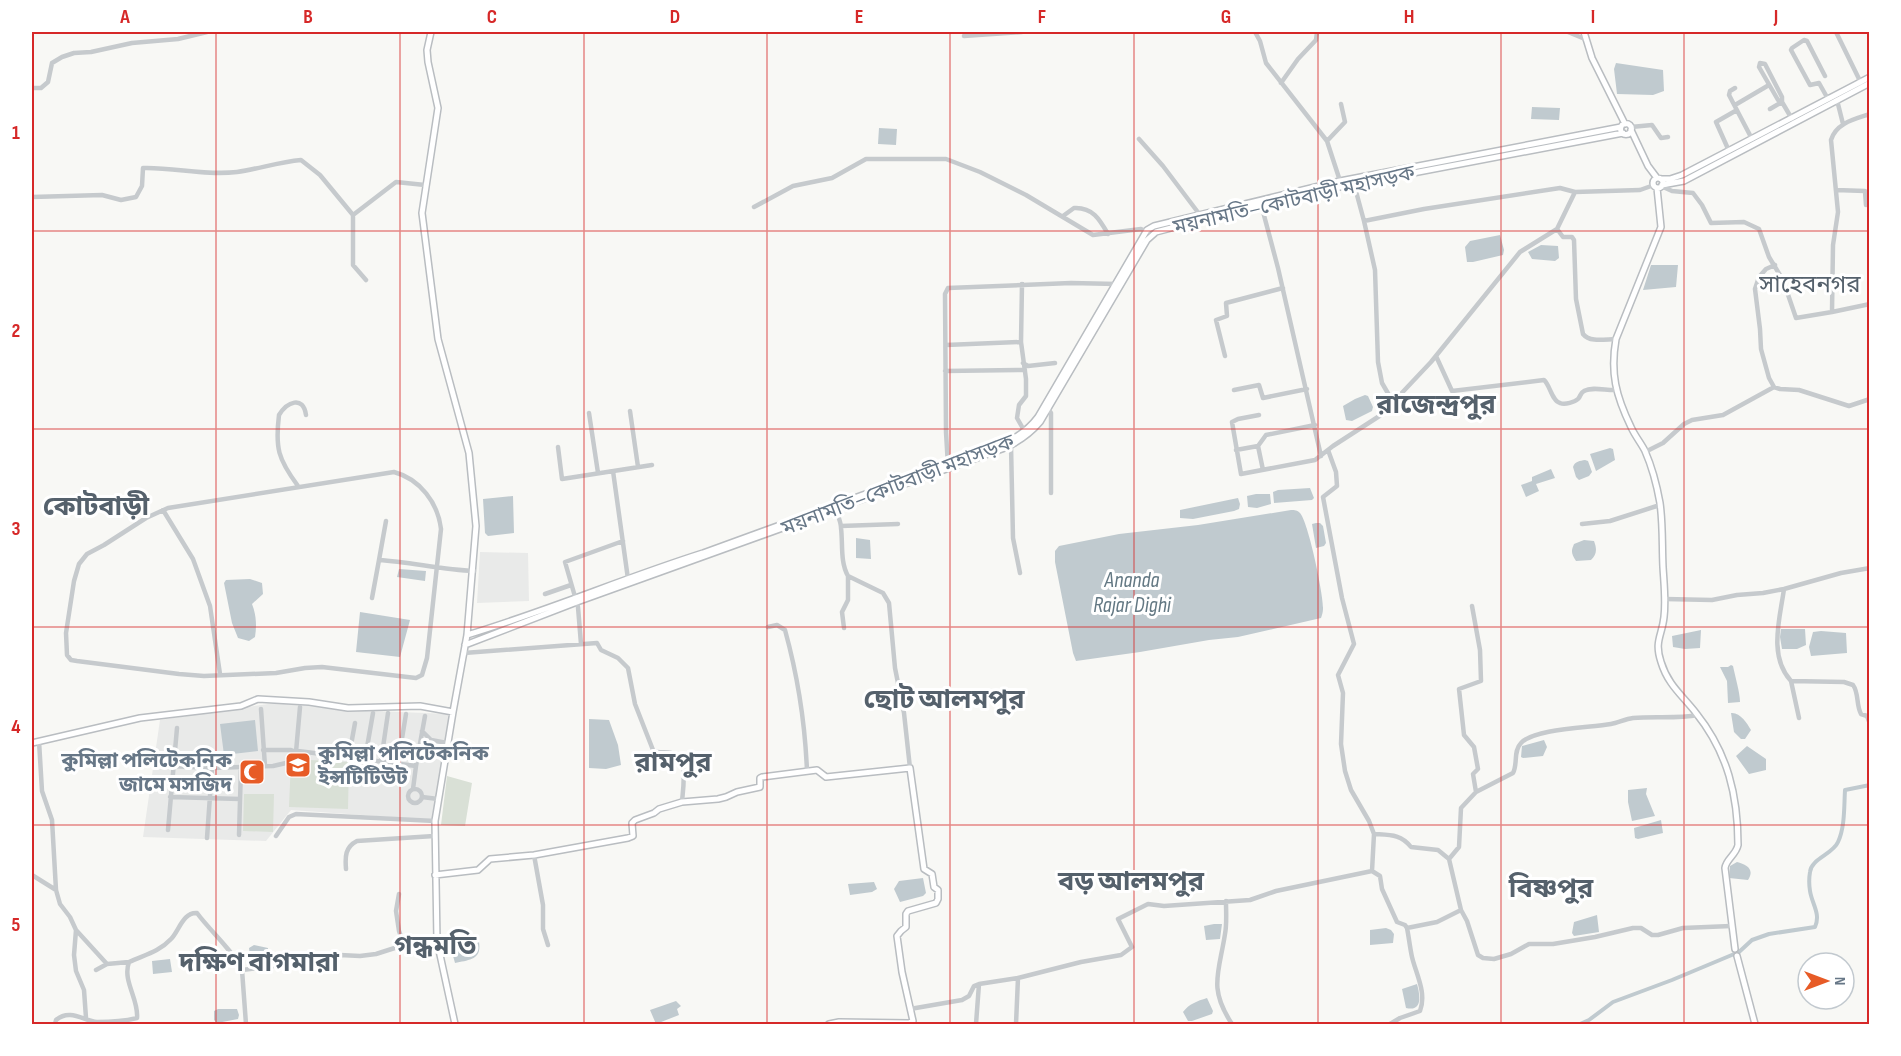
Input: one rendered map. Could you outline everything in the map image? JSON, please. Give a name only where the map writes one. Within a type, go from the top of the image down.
[{"type":"main road","points":[[431,32],[427,50],[428,62],[438,108],[422,213],[438,339],[471,466],[477,526],[467,635],[447,743],[434,836],[437,941],[455,1024]]},
{"type":"main road","points":[[1584,32],[1599,74],[1626,129],[1658,183],[1661,227],[1616,339],[1613,374],[1631,428],[1645,452],[1660,506],[1665,599],[1664,617],[1658,638],[1660,660],[1670,684],[1698,715],[1723,758],[1734,792],[1738,845],[1725,868],[1735,949]]},
{"type":"main road","points":[[1658,183],[1682,175],[1752,139],[1837,100],[1869,76]]},
{"type":"main road","points":[[1658,183],[1684,181],[1828,99],[1861,84],[1869,83]]},
{"type":"main road","name":"ময়নামতি–কোটবাড়ী মহাসড়ক","points":[[465,645],[628,579],[1011,445],[1034,429],[1154,225],[1341,184],[1626,129]]},
{"type":"main road","name":"ময়নামতি–কোটবাড়ী মহাসড়ক","points":[[1149,233],[1341,184],[1354,184],[1449,163]]},
{"type":"main road","name":"ময়নামতি–কোটবাড়ী মহাসড়ক","points":[[467,635],[576,600],[836,510],[948,466],[1008,442],[1025,432],[1047,407]]},
{"type":"main road","points":[[32,743],[140,718],[241,706],[258,699],[309,702],[348,708],[420,706],[453,712]]},
{"type":"main road","points":[[435,875],[478,870],[490,859],[534,855],[631,837],[632,822],[635,820],[682,802],[726,797],[760,787],[761,777],[819,771],[826,777],[910,768],[924,869],[932,874],[939,899],[936,903],[908,911],[906,927],[897,936],[913,1021],[909,1023],[835,1022],[829,1024]]},
{"type":"main road","points":[[1737,956],[1755,1024]]},
{"type":"street","points":[[32,88],[41,88],[48,82],[52,63],[74,53],[91,52],[150,40],[178,39],[207,32]]},
{"type":"street","points":[[964,36],[1022,32]]},
{"type":"street","points":[[1255,32],[1266,63],[1327,141],[1341,184]]},
{"type":"street","points":[[1281,83],[1298,59],[1316,40],[1317,32]]},
{"type":"street","points":[[1568,32],[1586,39]]},
{"type":"street","points":[[1836,32],[1861,84]]},
{"type":"street","points":[[1826,76],[1807,41],[1804,40],[1791,49],[1810,85],[1819,83],[1828,99]]},
{"type":"street","points":[[1782,102],[1782,97],[1765,64],[1760,63],[1759,67],[1769,85],[1793,121]]},
{"type":"street","points":[[1729,151],[1716,122],[1769,85]]},
{"type":"street","points":[[1735,88],[1729,93],[1752,139]]},
{"type":"street","points":[[1837,100],[1843,124]]},
{"type":"street","points":[[1770,109],[1782,102]]},
{"type":"street","points":[[1327,141],[1345,122],[1341,104]]},
{"type":"street","points":[[1832,312],[1833,244],[1838,212],[1831,140],[1833,134],[1843,124],[1869,114]]},
{"type":"street","points":[[1626,129],[1652,125],[1661,138],[1668,137]]},
{"type":"street","points":[[1138,139],[1163,166],[1200,215]]},
{"type":"street","points":[[754,207],[793,186],[832,178],[866,159],[946,159],[980,172],[1063,216],[1093,236],[1142,229],[1149,233]]},
{"type":"street","points":[[32,197],[102,195],[121,200],[136,197],[142,186],[143,168],[204,173],[237,172],[279,162],[301,160],[320,175],[353,215],[353,265],[366,280]]},
{"type":"street","points":[[353,215],[396,182],[425,185]]},
{"type":"street","points":[[1364,221],[1424,209],[1560,188],[1575,192],[1640,190],[1658,183],[1672,191],[1692,192],[1711,223],[1744,222],[1759,229],[1769,257],[1783,280],[1796,318],[1869,304]]},
{"type":"street","points":[[1354,184],[1375,270],[1378,362],[1382,383],[1393,402]]},
{"type":"street","points":[[1836,189],[1865,191],[1866,205]]},
{"type":"street","points":[[1259,415],[1232,422],[1241,474],[1310,462],[1381,415],[1436,356],[1520,252],[1557,229],[1575,192]]},
{"type":"street","points":[[1261,204],[1283,288],[1321,456]]},
{"type":"street","points":[[1063,216],[1074,208],[1089,211],[1100,219],[1108,234]]},
{"type":"street","points":[[1557,229],[1563,237],[1572,237],[1574,240],[1576,299],[1583,334],[1592,339],[1616,339]]},
{"type":"street","points":[[1775,265],[1766,269],[1759,277],[1755,289],[1761,349],[1769,378],[1774,387],[1798,390],[1849,406],[1869,399]]},
{"type":"street","points":[[948,466],[945,294],[948,288],[1022,284],[1118,285]]},
{"type":"street","points":[[1022,284],[1021,342],[1026,398],[1019,405],[1017,418],[1025,432]]},
{"type":"street","points":[[1225,356],[1216,320],[1227,316],[1226,303],[1283,288]]},
{"type":"street","points":[[946,345],[1021,342]]},
{"type":"street","points":[[1436,356],[1451,390],[1455,391],[1544,380],[1548,383],[1556,401],[1561,403],[1577,400],[1584,391],[1598,388],[1606,391],[1617,390]]},
{"type":"street","points":[[1023,363],[1028,366],[1055,363]]},
{"type":"street","points":[[945,371],[1025,370]]},
{"type":"street","points":[[1234,390],[1259,385],[1263,398],[1307,389]]},
{"type":"street","points":[[1645,452],[1663,443],[1684,424],[1692,420],[1723,415],[1774,387]]},
{"type":"street","points":[[298,486],[283,463],[277,447],[279,415],[282,410],[293,404],[302,404],[306,415]]},
{"type":"street","points":[[1047,407],[1051,413],[1051,493]]},
{"type":"street","points":[[630,411],[638,467]]},
{"type":"street","points":[[589,413],[598,474]]},
{"type":"street","points":[[1236,450],[1258,446],[1266,435],[1315,424]]},
{"type":"street","points":[[1011,445],[1013,538],[1020,573]]},
{"type":"street","points":[[1258,446],[1263,470]]},
{"type":"street","points":[[558,447],[562,479],[652,465]]},
{"type":"street","points":[[1328,450],[1336,472],[1337,486],[1323,497],[1342,598],[1354,644],[1338,675],[1343,693],[1341,744],[1345,771],[1351,790],[1374,834],[1372,871]]},
{"type":"street","points":[[613,471],[628,579]]},
{"type":"street","points":[[394,472],[404,475],[422,489],[440,515],[441,529],[427,658],[422,675],[416,678],[322,667],[276,673],[179,674],[71,660],[67,655],[66,633],[79,564],[87,554],[163,510],[394,472]]},
{"type":"street","points":[[1582,524],[1610,521],[1660,506]]},
{"type":"street","points":[[163,510],[193,559],[207,595],[220,675]]},
{"type":"street","points":[[836,510],[841,526],[845,572],[848,576],[848,600],[842,612],[844,628]]},
{"type":"street","points":[[372,598],[387,521]]},
{"type":"street","points":[[841,526],[898,524]]},
{"type":"street","points":[[580,644],[576,600],[564,564],[566,561],[623,541]]},
{"type":"street","points":[[379,560],[474,571]]},
{"type":"street","points":[[1665,599],[1713,600],[1784,589],[1841,573],[1869,568]]},
{"type":"street","points":[[848,576],[883,592],[889,603],[895,668],[904,713],[910,768]]},
{"type":"street","points":[[545,594],[571,585]]},
{"type":"street","points":[[1784,589],[1776,642],[1780,665],[1791,681],[1799,718]]},
{"type":"street","points":[[1472,606],[1480,650],[1481,681],[1459,689],[1464,735],[1474,747],[1478,769],[1473,774],[1476,792]]},
{"type":"street","points":[[768,627],[777,625],[785,630],[794,661],[804,717],[807,771]]},
{"type":"street","points":[[464,653],[597,643],[601,650],[618,658],[628,668],[635,704],[653,750],[657,753],[672,754],[680,760],[682,802]]},
{"type":"street","points":[[1791,681],[1844,682],[1853,685],[1856,690],[1858,709],[1861,714],[1867,716],[1869,724]]},
{"type":"street","points":[[172,766],[212,768],[286,763],[296,752],[300,707]]},
{"type":"street","points":[[261,709],[265,766]]},
{"type":"street","points":[[365,759],[374,713]]},
{"type":"street","points":[[381,761],[388,713]]},
{"type":"street","points":[[398,763],[406,714]]},
{"type":"street","points":[[1449,859],[1459,847],[1461,808],[1476,792],[1513,773],[1516,750],[1530,737],[1611,724],[1631,718],[1680,718],[1698,715]]},
{"type":"street","points":[[413,789],[420,791],[422,797],[420,802],[409,801],[407,796],[413,789],[425,716]]},
{"type":"street","points":[[349,756],[355,723]]},
{"type":"street","points":[[168,830],[177,728]]},
{"type":"street","points":[[422,731],[431,740],[447,743]]},
{"type":"street","points":[[419,748],[431,740]]},
{"type":"street","points":[[39,741],[42,791],[52,820],[56,890],[60,904],[76,930],[107,964]]},
{"type":"street","points":[[263,750],[291,750],[349,756],[416,766]]},
{"type":"street","points":[[239,835],[241,767]]},
{"type":"street","points":[[207,838],[212,768]]},
{"type":"street","points":[[170,797],[240,799]]},
{"type":"street","points":[[422,797],[438,799]]},
{"type":"street","points":[[276,836],[289,817],[296,814],[435,821]]},
{"type":"street","points":[[1374,834],[1397,835],[1412,847],[1438,850],[1449,859],[1461,910],[1478,955],[1483,958],[1494,959],[1511,954],[1529,944],[1554,944],[1595,938],[1633,928],[1641,928],[1652,935],[1658,935],[1683,928],[1731,926]]},
{"type":"street","points":[[346,869],[346,852],[350,845],[357,841],[434,836]]},
{"type":"street","points":[[534,855],[543,905],[543,929],[548,945]]},
{"type":"street","points":[[910,1010],[962,1000],[969,996],[974,986],[979,984],[1018,978],[1081,962],[1121,955],[1131,949],[1118,920],[1144,906],[1250,900],[1276,891],[1372,871],[1380,876],[1382,889],[1397,922],[1407,928],[1412,958],[1421,982],[1422,1006],[1420,1011],[1390,1024]]},
{"type":"street","points":[[32,875],[56,890]]},
{"type":"street","points":[[399,894],[396,910],[404,945]]},
{"type":"street","points":[[1226,901],[1225,934],[1217,972],[1217,993],[1225,1014],[1232,1024]]},
{"type":"street","points":[[1407,928],[1437,922],[1461,910]]},
{"type":"street","points":[[96,970],[107,964],[129,962],[145,957],[162,947],[174,935],[188,914],[195,912],[233,955],[242,970],[246,1024]]},
{"type":"street","points":[[76,930],[74,939],[76,971],[84,990],[86,1018]]},
{"type":"street","points":[[242,970],[340,955],[376,954],[404,945],[437,941]]},
{"type":"street","points":[[56,1024],[56,1020],[61,1016],[80,1016],[95,1022],[136,1018],[137,1010],[127,973],[129,962]]},
{"type":"street","points":[[1016,1024],[1018,978]]},
{"type":"street","points":[[976,1024],[979,984]]},
{"type":"shaded area","points":[[480,552],[528,553],[529,601],[477,603]]},
{"type":"shaded area","name":"কুমিল্লা পলিটেকনিক ইন্সটিটিউট","points":[[275,703],[350,710],[450,714],[433,820],[291,810],[266,841],[143,837],[160,720]]},
{"type":"shaded area","points":[[291,759],[349,762],[348,809],[289,807]]},
{"type":"shaded area","points":[[447,776],[472,783],[465,826],[441,825]]},
{"type":"shaded area","points":[[244,794],[274,794],[273,832],[243,831]]},
{"type":"water","points":[[1616,63],[1663,70],[1664,91],[1653,95],[1617,94],[1614,69]]},
{"type":"water","points":[[1532,107],[1560,108],[1559,120],[1531,119]]},
{"type":"water","points":[[879,128],[897,129],[896,145],[878,144]]},
{"type":"water","points":[[1500,235],[1503,255],[1467,262],[1465,247],[1470,241]]},
{"type":"water","points":[[1541,245],[1558,246],[1559,258],[1555,261],[1532,259],[1528,252]]},
{"type":"water","points":[[1651,265],[1678,265],[1676,287],[1643,290]]},
{"type":"water","points":[[1365,395],[1368,396],[1373,407],[1372,411],[1352,421],[1346,420],[1343,406]]},
{"type":"water","points":[[1613,449],[1615,460],[1596,471],[1590,454]]},
{"type":"water","points":[[1588,461],[1592,472],[1589,476],[1579,480],[1573,467],[1576,462]]},
{"type":"water","points":[[1551,469],[1555,478],[1536,484],[1539,491],[1526,497],[1521,485],[1532,481],[1532,477]]},
{"type":"water","points":[[1310,488],[1314,498],[1312,500],[1274,503],[1273,492]]},
{"type":"water","points":[[1270,494],[1271,504],[1257,508],[1248,507],[1247,496]]},
{"type":"water","points":[[513,496],[514,533],[488,536],[485,533],[483,499]]},
{"type":"water","points":[[1238,498],[1239,509],[1234,511],[1193,519],[1180,518],[1180,510]]},
{"type":"water","name":"Ananda Rajar Dighi","points":[[1291,510],[1300,513],[1311,543],[1323,601],[1321,618],[1238,637],[1076,661],[1055,562],[1055,551],[1059,546],[1119,534],[1198,525]]},
{"type":"water","points":[[1312,524],[1323,526],[1326,543],[1316,548]]},
{"type":"water","points":[[856,538],[870,540],[871,559],[856,558]]},
{"type":"water","points":[[1584,540],[1594,541],[1595,553],[1591,560],[1576,561],[1572,552],[1573,546]]},
{"type":"water","points":[[399,569],[426,571],[425,581],[397,577]]},
{"type":"water","points":[[250,579],[262,583],[263,594],[252,604],[256,633],[255,637],[249,641],[238,638],[232,623],[224,583],[226,580]]},
{"type":"water","points":[[360,612],[410,620],[400,657],[356,652]]},
{"type":"water","points":[[1781,629],[1805,629],[1806,645],[1797,649],[1782,649]]},
{"type":"water","points":[[1701,630],[1700,648],[1673,647],[1672,636]]},
{"type":"water","points":[[1813,632],[1846,633],[1847,653],[1811,656],[1809,647]]},
{"type":"water","points":[[1731,665],[1740,702],[1728,703],[1727,681],[1720,667]]},
{"type":"water","points":[[1731,713],[1740,716],[1751,730],[1745,739],[1741,739],[1734,732]]},
{"type":"water","points":[[589,719],[609,720],[618,745],[621,765],[606,769],[589,768]]},
{"type":"water","points":[[255,720],[258,751],[224,755],[220,724]]},
{"type":"water","points":[[1544,740],[1547,747],[1543,756],[1521,757],[1522,746]]},
{"type":"water","points":[[1747,746],[1766,759],[1766,770],[1749,774],[1736,756]]},
{"type":"water","points":[[1647,788],[1646,794],[1655,816],[1632,821],[1628,790]]},
{"type":"water","points":[[1661,820],[1663,833],[1635,838],[1634,828]]},
{"type":"water","points":[[1737,862],[1749,868],[1751,873],[1748,880],[1729,878],[1730,866]]},
{"type":"water","points":[[923,878],[926,893],[923,896],[900,902],[894,889],[899,881]]},
{"type":"water","points":[[874,882],[877,889],[872,892],[850,895],[848,884]]},
{"type":"water","points":[[1597,915],[1599,932],[1574,936],[1572,933],[1574,922]]},
{"type":"water","points":[[1222,924],[1220,939],[1206,940],[1204,926]]},
{"type":"water","points":[[1386,928],[1394,934],[1393,943],[1370,945],[1370,930]]},
{"type":"water","points":[[479,942],[476,956],[470,960],[455,963],[450,945]]},
{"type":"water","points":[[254,945],[268,948],[267,960],[251,965],[249,948]]},
{"type":"water","points":[[170,959],[172,972],[153,974],[152,961]]},
{"type":"water","points":[[1417,984],[1418,1005],[1411,1009],[1406,1008],[1402,989]]},
{"type":"water","points":[[1207,998],[1213,1011],[1212,1014],[1188,1021],[1183,1012],[1194,1003]]},
{"type":"water","points":[[676,1001],[681,1006],[677,1009],[679,1015],[656,1024],[650,1010]]},
{"type":"water","points":[[237,1009],[238,1019],[217,1023],[214,1020],[214,1011]]},
{"type":"waterway","points":[[1580,1024],[1613,1002],[1739,952],[1752,940],[1769,934],[1815,927],[1817,913],[1809,886],[1811,867],[1838,842],[1843,823],[1845,790],[1870,785]]},
{"type":"place","name":"কুমিল্লা পলিটেকনিক ইন্সটিটিউট","points":[[298,765]]},
{"type":"place","name":"কুমিল্লা পলিটেকনিক জামে মসজিদ","points":[[252,772]]},
{"type":"district","name":"সাহেবনগর","points":[[1810,284]]},
{"type":"district","name":"রাজেন্দ্রপুর","points":[[1436,405]]},
{"type":"district","name":"কোটবাড়ী","points":[[96,507]]},
{"type":"district","name":"ছোট আলমপুর","points":[[944,700]]},
{"type":"district","name":"রামপুর","points":[[673,763]]},
{"type":"district","name":"বড় আলমপুর","points":[[1131,882]]},
{"type":"district","name":"বিষ্ণপুর","points":[[1551,889]]},
{"type":"district","name":"গন্ধমতি","points":[[435,946]]},
{"type":"district","name":"দক্ষিণ বাগমারা","points":[[259,963]]}]
